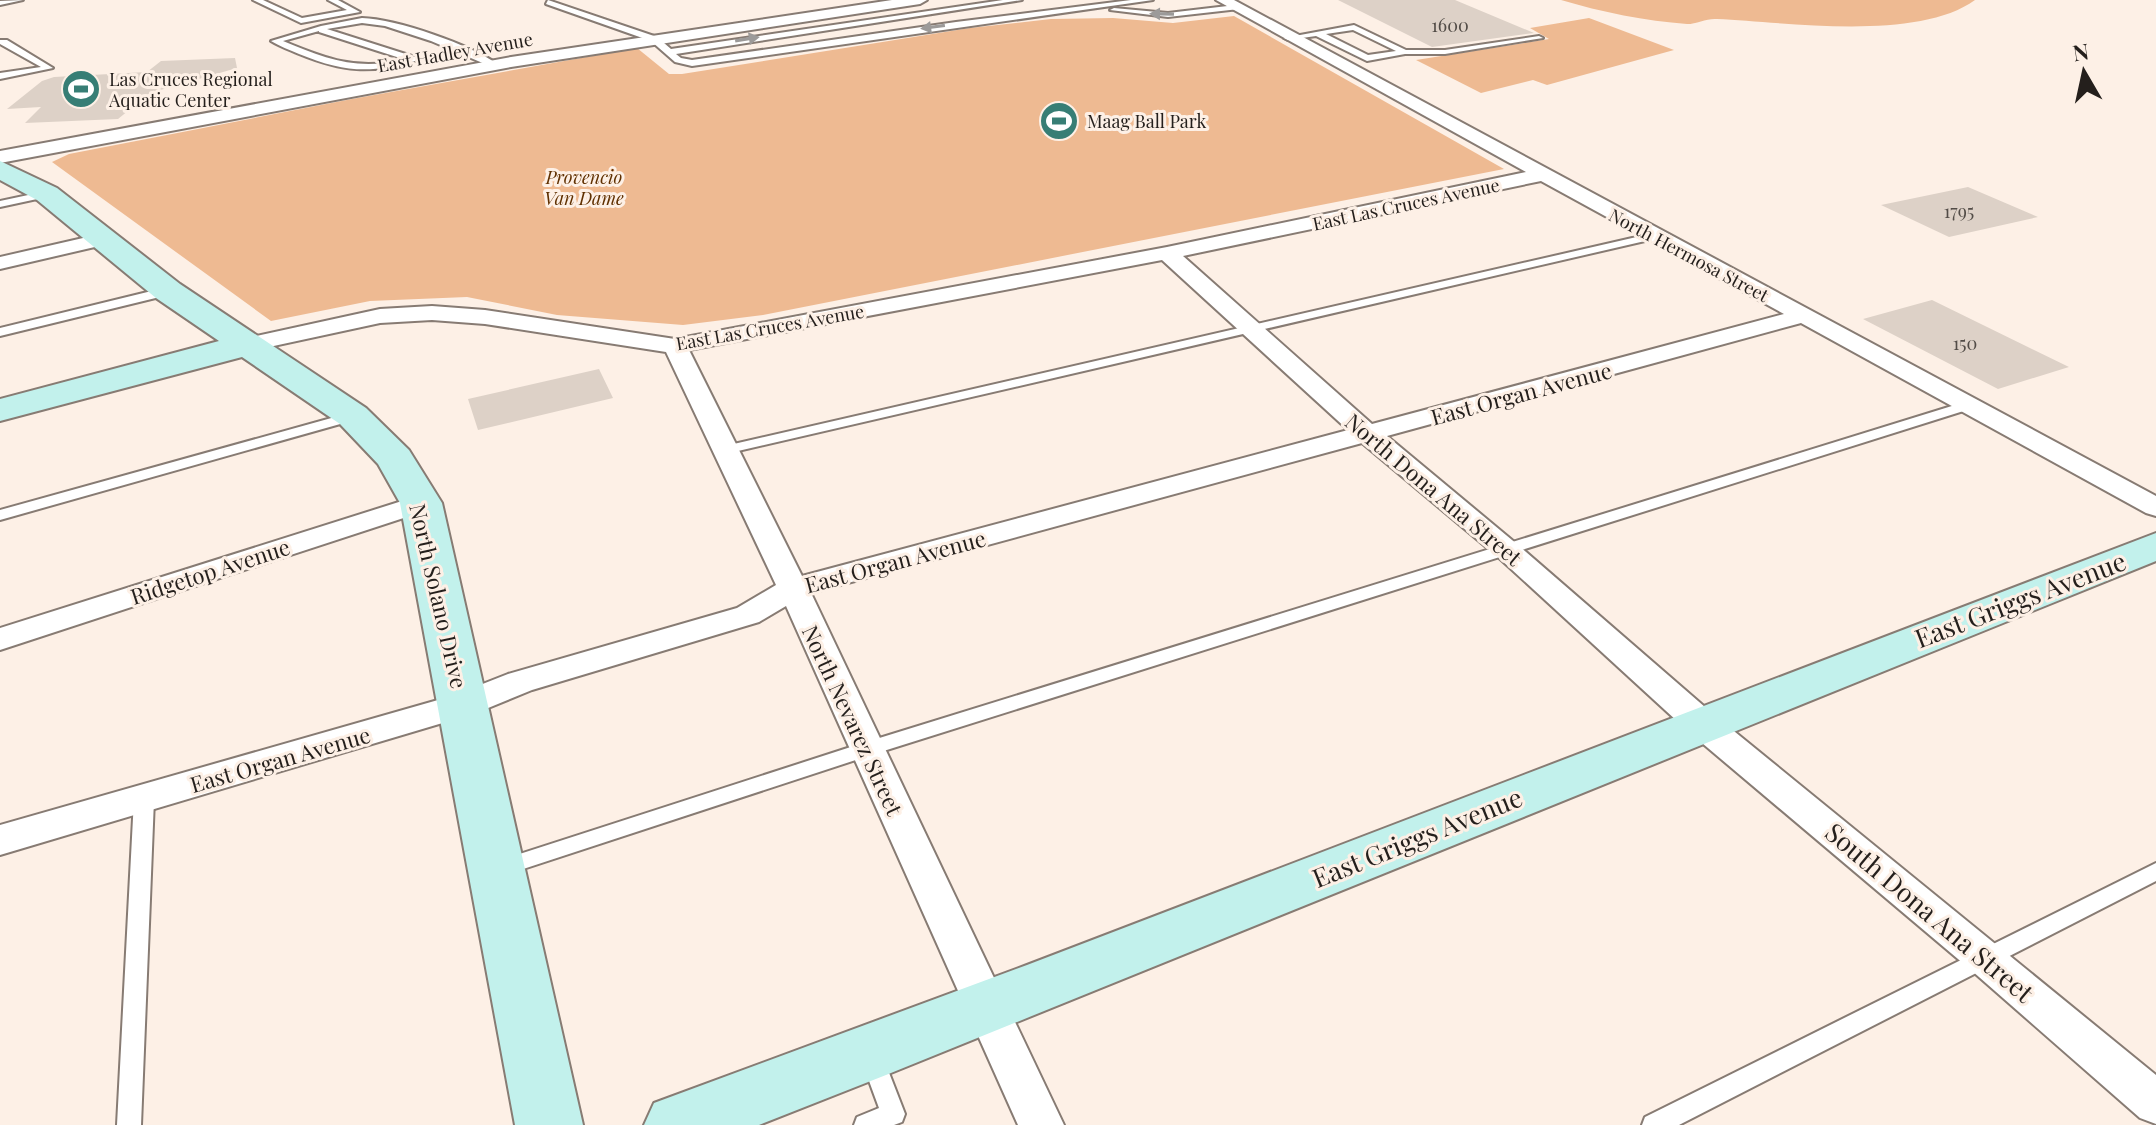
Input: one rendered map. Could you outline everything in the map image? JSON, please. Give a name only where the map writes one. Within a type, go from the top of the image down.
[{"type":"main road","name":"North Solano Drive","points":[[0,169],[47,194],[168,291],[353,416],[395,458],[421,503],[549,1125]]},
{"type":"main road","name":"East Las Cruces Avenue","points":[[0,410],[246,345]]},
{"type":"main road","name":"East Griggs Avenue","points":[[693,1122],[2156,546]]},
{"type":"street","name":"East Hadley Avenue","points":[[0,157],[495,65],[920,0]]},
{"type":"street","name":"North Hermosa Street","points":[[1229,4],[2156,507]]},
{"type":"street","name":"East Las Cruces Avenue","points":[[246,345],[380,316],[432,313],[485,317],[675,346],[1167,253],[1541,175]]},
{"type":"street","points":[[0,263],[105,239]]},
{"type":"street","name":"North Dona Ana Street","points":[[1167,253],[1369,435],[1508,551],[1701,723]]},
{"type":"street","name":"East Organ Avenue","points":[[0,840],[464,705],[520,682],[748,615],[793,588],[1802,316]]},
{"type":"street","name":"North Nevarez Street","points":[[675,346],[793,588],[1041,1125]]},
{"type":"street","name":"Ridgetop Avenue","points":[[0,639],[421,503]]},
{"type":"street","name":"South Dona Ana Street","points":[[1701,723],[2156,1103]]},
{"type":"lane","points":[[0,3],[19,0]]},
{"type":"lane","points":[[257,0],[301,21]]},
{"type":"lane","points":[[332,0],[371,21],[459,48],[495,65]]},
{"type":"lane","points":[[939,0],[972,21]]},
{"type":"lane","points":[[670,52],[1018,0]]},
{"type":"lane","points":[[549,2],[654,39],[683,62],[706,62],[972,21],[1149,0]]},
{"type":"lane","points":[[1089,7],[1168,15],[1229,4]]},
{"type":"lane","points":[[275,41],[273,33],[301,21],[355,11]]},
{"type":"lane","points":[[275,41],[371,21]]},
{"type":"lane","points":[[1288,38],[1354,27],[1405,52]]},
{"type":"lane","points":[[275,41],[347,68],[372,71],[412,59],[322,30]]},
{"type":"lane","points":[[1317,33],[1367,58],[1405,52],[1445,52],[1539,38]]},
{"type":"lane","points":[[0,42],[49,68],[0,76]]},
{"type":"lane","points":[[0,204],[47,194]]},
{"type":"lane","points":[[725,450],[1654,236]]},
{"type":"lane","points":[[0,332],[168,291]]},
{"type":"lane","points":[[498,869],[867,749],[1968,405]]},
{"type":"lane","points":[[0,515],[353,416]]},
{"type":"lane","points":[[129,1125],[144,799]]},
{"type":"lane","points":[[1654,1125],[2156,871]]},
{"type":"lane","points":[[866,1125],[893,1114],[870,1052]]},
{"type":"green space","points":[[1561,0],[1975,0],[1950,13],[1920,21],[1850,26],[1717,19],[1691,24],[1671,23]]},
{"type":"green space","name":"Provencio Van Dame","points":[[1234,16],[1504,169],[763,315],[683,325],[557,315],[467,297],[370,301],[271,321],[52,162],[69,154],[637,48],[669,74],[682,74],[970,28],[1051,19],[1113,18],[1173,23]]},
{"type":"green space","points":[[1589,18],[1674,50],[1547,85],[1533,80],[1481,93],[1416,60],[1549,39],[1530,28]]},
{"type":"building","points":[[1338,0],[1455,0],[1534,33],[1432,47]]},
{"type":"building","name":"Las Cruces Regional Aquatic Center","points":[[235,58],[237,68],[150,93],[118,119],[25,123],[41,107],[7,109],[42,81],[54,77],[147,72],[161,61]]},
{"type":"building","points":[[1968,187],[2038,217],[1949,237],[1881,205]]},
{"type":"building","points":[[1932,300],[2069,367],[1998,389],[1863,319]]},
{"type":"building","points":[[599,369],[613,398],[478,430],[468,399]]},
{"type":"place","name":"Las Cruces Regional Aquatic Center","points":[[81,89]]},
{"type":"place","name":"Maag Ball Park","points":[[1059,121]]}]
